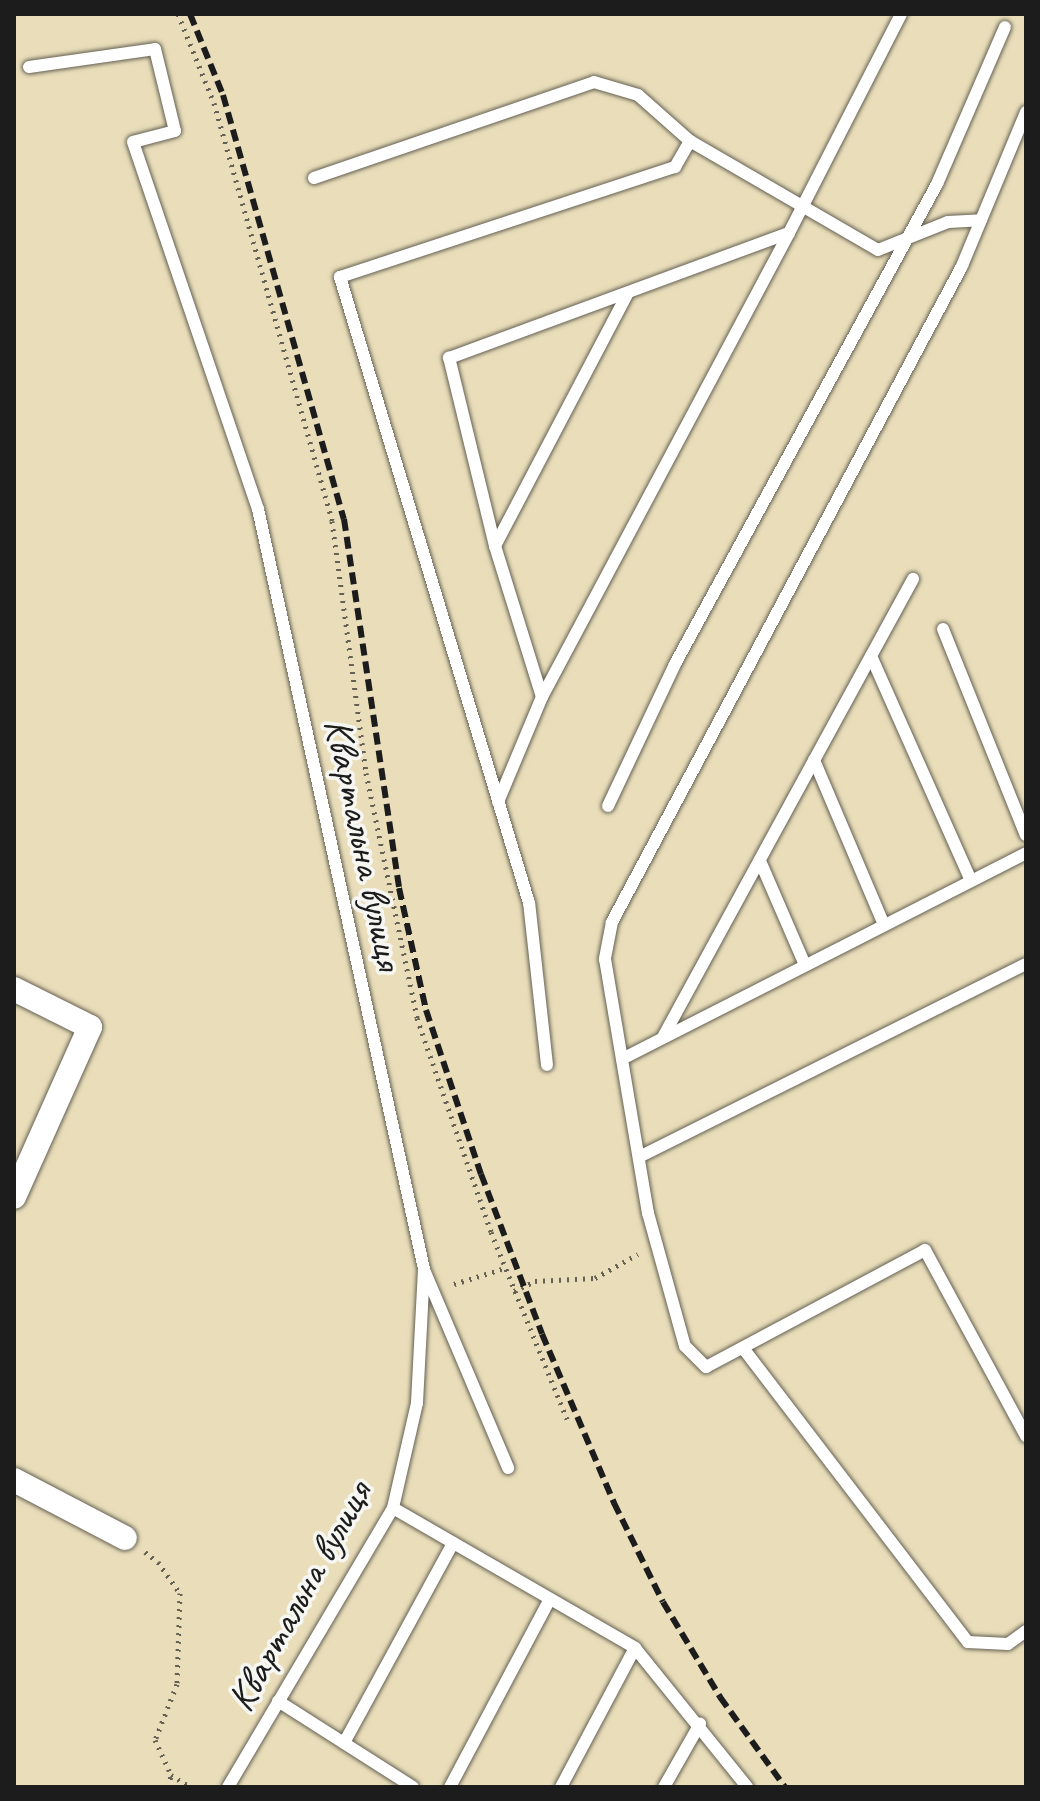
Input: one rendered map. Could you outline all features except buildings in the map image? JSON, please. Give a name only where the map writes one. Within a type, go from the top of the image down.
[{"type":"street","points":[[14,989],[90,1027],[14,1197]]},
{"type":"street","points":[[14,1480],[125,1538]]},
{"type":"lane","points":[[498,802],[542,697],[789,233],[800,206],[901,14]]},
{"type":"lane","points":[[608,806],[675,664],[937,184],[1005,27]]},
{"type":"lane","name":"Квартальна вулиця","points":[[29,67],[155,49],[175,131],[133,142],[258,509],[424,1269],[417,1403],[393,1508],[228,1787]]},
{"type":"lane","points":[[314,178],[594,82],[638,95],[690,141],[878,250],[948,222],[981,220]]},
{"type":"lane","points":[[1026,112],[962,266],[612,922],[605,959],[639,1157],[657,1244],[685,1346],[706,1367],[925,1250],[1026,1436]]},
{"type":"lane","points":[[547,1065],[529,903],[340,277],[675,167],[690,141]]},
{"type":"lane","points":[[542,697],[495,546],[449,358],[789,233]]},
{"type":"lane","points":[[495,546],[628,293]]},
{"type":"lane","points":[[663,1037],[913,579]]},
{"type":"lane","points":[[943,629],[1026,835]]},
{"type":"lane","points":[[871,656],[971,881]]},
{"type":"lane","points":[[814,760],[884,925]]},
{"type":"lane","points":[[622,1059],[1026,853]]},
{"type":"lane","points":[[760,861],[805,965]]},
{"type":"lane","points":[[639,1157],[1026,964]]},
{"type":"lane","points":[[424,1269],[508,1468]]},
{"type":"lane","points":[[743,1348],[968,1642],[1008,1644],[1026,1631]]},
{"type":"lane","points":[[393,1508],[635,1648],[700,1724],[747,1787]]},
{"type":"lane","points":[[344,1743],[453,1543]]},
{"type":"lane","points":[[450,1787],[550,1599]]},
{"type":"lane","points":[[561,1787],[635,1648]]},
{"type":"lane","points":[[278,1701],[413,1787]]},
{"type":"lane","points":[[664,1787],[700,1724]]},
{"type":"path","points":[[178,14],[214,103],[332,521],[366,773],[417,1018],[505,1267],[567,1419]]},
{"type":"path","points":[[514,1291],[535,1281],[595,1278],[657,1244]]},
{"type":"path","points":[[434,1291],[505,1267]]},
{"type":"path","points":[[125,1538],[158,1562],[180,1593],[177,1684],[155,1740],[171,1775],[190,1787]]},
{"type":"path","points":[[169,1787],[171,1775]]},
{"type":"railway","points":[[190,14],[223,95],[344,519],[399,888],[426,1010],[481,1174],[542,1334],[614,1503],[663,1602],[720,1697],[785,1787]]}]
